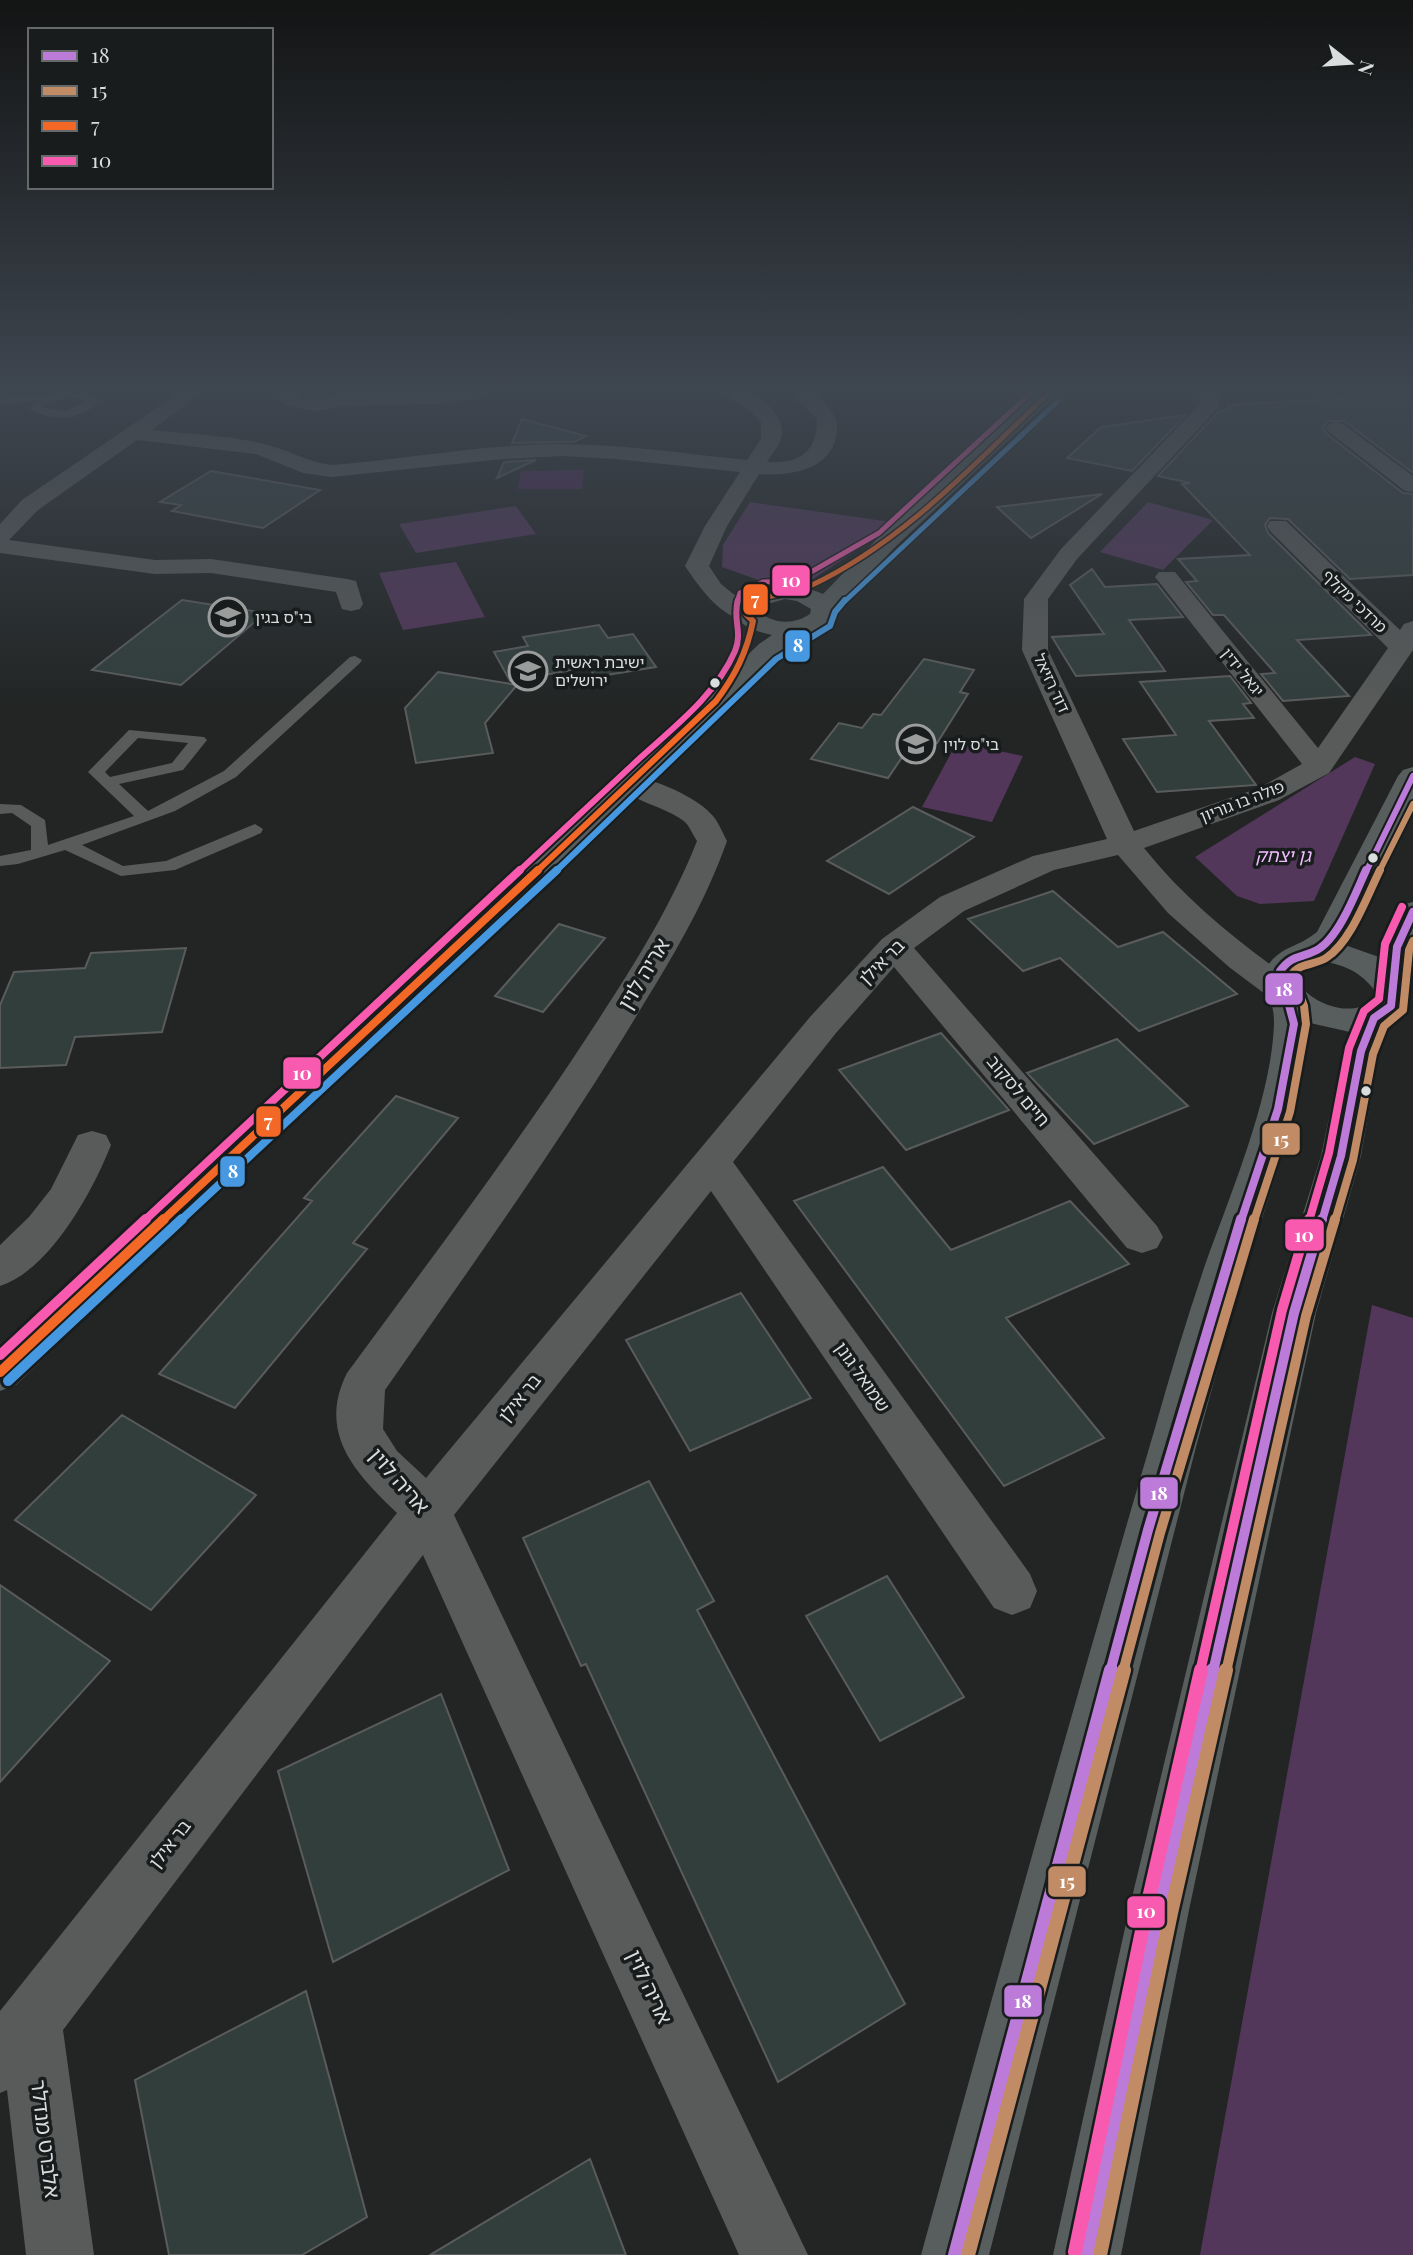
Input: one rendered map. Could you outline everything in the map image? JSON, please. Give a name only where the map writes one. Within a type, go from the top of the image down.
[{"type":"street","points":[[0,537],[30,505],[42,497]]},
{"type":"street","points":[[697,566],[734,497]]},
{"type":"street","points":[[0,1371],[631,784],[732,682],[768,649],[801,627],[822,617],[824,607],[886,543],[936,497]]},
{"type":"street","name":"דוד רזיאל","points":[[1123,497],[1069,554],[1036,599],[1035,650],[1125,844],[1142,866],[1216,943],[1299,974]]},
{"type":"street","name":"מרדכי מקלף","points":[[1278,526],[1407,638]]},
{"type":"street","points":[[732,682],[752,640],[748,602],[825,580],[886,543]]},
{"type":"street","points":[[0,546],[155,568],[211,566],[347,586],[351,604]]},
{"type":"street","points":[[697,566],[713,581],[732,588],[812,598],[824,607]]},
{"type":"street","points":[[697,566],[712,589],[750,618],[775,628],[801,627]]},
{"type":"street","name":"יגאל ידין","points":[[1167,577],[1319,767]]},
{"type":"street","name":"פולה בו גוריון","points":[[1125,844],[1269,794],[1319,767],[1407,638]]},
{"type":"street","points":[[956,2255],[1057,1864],[1132,1592],[1219,1287],[1272,1133],[1294,1022],[1299,974],[1339,925],[1413,776]]},
{"type":"street","name":"אריה לוין","points":[[631,784],[673,801],[699,817],[712,841],[699,880],[586,1069],[363,1386],[359,1432],[380,1466],[428,1511],[774,2255]]},
{"type":"street","name":"בר אילן","points":[[15,2042],[428,1511],[823,1025],[894,946],[952,904],[1044,863],[1125,844]]},
{"type":"street","points":[[1087,2255],[1165,1883],[1288,1339],[1341,1156],[1362,1051],[1383,1004],[1396,947],[1413,912]]},
{"type":"street","name":"דוד רזיאל","points":[[1191,920],[1243,944],[1283,952],[1299,974]]},
{"type":"street","name":"חיים לסקוב","points":[[894,946],[1142,1237]]},
{"type":"street","points":[[1299,974],[1338,953],[1362,961],[1376,969],[1383,1004]]},
{"type":"street","points":[[1299,974],[1304,1008],[1330,1018],[1358,1021],[1383,1004]]},
{"type":"street","points":[[0,1270],[51,1223],[79,1179],[92,1145]]},
{"type":"street","name":"שמואל גונן","points":[[712,1162],[1012,1591]]},
{"type":"street","name":"אלברט מנדלר","points":[[15,2042],[60,2255]]},
{"type":"lane","points":[[0,861],[66,845],[169,808],[230,774],[355,660]]},
{"type":"lane","points":[[107,782],[177,767],[199,740],[134,733],[96,772],[145,817]]},
{"type":"lane","points":[[0,809],[15,808],[39,824],[40,852]]},
{"type":"lane","points":[[66,845],[121,871],[169,866],[255,829]]},
{"type":"green space","points":[[750,502],[898,523],[813,579],[767,583],[722,567],[723,545]]},
{"type":"green space","points":[[1148,502],[1213,520],[1163,570],[1100,552]]},
{"type":"green space","points":[[516,506],[536,534],[416,553],[399,524]]},
{"type":"green space","points":[[456,562],[485,617],[403,630],[379,573]]},
{"type":"green space","points":[[957,742],[1023,756],[992,822],[922,807]]},
{"type":"green space","name":"גן יצחק","points":[[1355,757],[1375,764],[1314,901],[1260,904],[1237,896],[1195,857]]},
{"type":"green space","points":[[1372,1305],[1413,1318],[1413,2255],[1200,2255]]},
{"type":"building","points":[[168,497],[309,497],[263,528],[172,511],[181,505],[160,502]]},
{"type":"building","points":[[1076,497],[1097,497],[1031,538],[997,507]]},
{"type":"building","points":[[1195,497],[1413,497],[1413,575],[1350,579],[1288,519],[1270,518],[1265,525],[1268,533],[1371,635],[1297,640],[1349,696],[1283,701],[1261,674],[1275,673],[1224,615],[1213,615],[1186,582],[1197,581],[1178,559],[1250,555]]},
{"type":"building","points":[[1092,569],[1105,587],[1157,584],[1183,617],[1129,620],[1165,671],[1076,676],[1052,637],[1104,634],[1070,585]]},
{"type":"building","points":[[182,600],[265,613],[181,685],[92,670]]},
{"type":"building","points":[[599,625],[608,638],[633,634],[656,667],[595,677],[589,667],[510,681],[494,652],[528,646],[523,637]]},
{"type":"building","points":[[924,659],[974,670],[960,692],[968,694],[937,743],[915,738],[888,778],[811,759],[839,723],[862,728],[873,714],[881,715]]},
{"type":"building","points":[[438,672],[517,685],[485,723],[493,753],[416,763],[405,708]]},
{"type":"building","points":[[1230,676],[1251,703],[1243,704],[1254,718],[1209,721],[1256,785],[1157,792],[1123,739],[1176,735],[1140,682]]},
{"type":"building","points":[[913,807],[974,837],[889,894],[827,861]]},
{"type":"building","points":[[1053,891],[1118,947],[1163,932],[1237,994],[1139,1031],[1060,958],[1023,971],[968,919]]},
{"type":"building","points":[[559,924],[605,938],[543,1012],[495,996]]},
{"type":"building","points":[[186,948],[162,1032],[75,1037],[66,1065],[0,1068],[0,1005],[14,972],[85,968],[91,953]]},
{"type":"building","points":[[941,1033],[1009,1110],[906,1150],[839,1070]]},
{"type":"building","points":[[1117,1039],[1188,1106],[1094,1144],[1027,1073]]},
{"type":"building","points":[[396,1096],[458,1118],[353,1243],[367,1249],[235,1408],[159,1374],[312,1201],[304,1198]]},
{"type":"building","points":[[883,1167],[951,1250],[1070,1201],[1129,1264],[1006,1318],[1104,1438],[1004,1486],[794,1201]]},
{"type":"building","points":[[741,1293],[811,1398],[690,1451],[626,1340]]},
{"type":"building","points":[[122,1415],[256,1495],[151,1610],[15,1520]]},
{"type":"building","points":[[649,1481],[714,1601],[697,1610],[905,2004],[778,2082],[586,1664],[581,1666],[523,1538]]},
{"type":"building","points":[[887,1576],[964,1697],[880,1741],[806,1616]]},
{"type":"building","points":[[0,1585],[110,1661],[0,1782]]},
{"type":"building","points":[[441,1694],[509,1870],[333,1962],[278,1771]]},
{"type":"building","points":[[306,1991],[367,2217],[302,2255],[169,2255],[135,2080]]},
{"type":"building","points":[[590,2159],[626,2255],[430,2255]]},
{"type":"transit line","name":"10","points":[[0,1355],[699,703],[726,668],[736,648],[740,628],[734,613],[740,593],[763,582],[790,581],[804,576],[879,533],[918,497]]},
{"type":"transit line","name":"7","points":[[0,1372],[708,711],[731,680],[743,658],[753,621],[746,614],[748,602],[809,587],[843,569],[876,548],[939,497]]},
{"type":"transit line","name":"8","points":[[8,1381],[639,793],[776,659],[830,626],[835,612],[845,600],[955,497]]},
{"type":"transit line","name":"18","points":[[955,2255],[1148,1530],[1224,1270],[1278,1109],[1294,1024],[1280,971],[1289,959],[1319,949],[1339,925],[1413,776]]},
{"type":"transit line","name":"15","points":[[968,2255],[1160,1533],[1236,1273],[1290,1112],[1306,1024],[1304,1006],[1292,974],[1295,969],[1326,958],[1349,932],[1413,804]]},
{"type":"transit line","name":"10","points":[[1075,2252],[1147,1907],[1282,1310],[1329,1153],[1349,1048],[1364,1011],[1379,999],[1385,944],[1402,907]]},
{"type":"transit line","name":"18","points":[[1087,2255],[1159,1910],[1294,1313],[1341,1156],[1361,1051],[1374,1018],[1391,1006],[1397,947],[1413,912]]},
{"type":"transit line","name":"15","points":[[1100,2255],[1171,1913],[1306,1316],[1353,1160],[1373,1054],[1384,1026],[1403,1010],[1409,950],[1413,941]]},
{"type":"place","name":"בי\"ס בגין","points":[[228,617]]},
{"type":"place","name":"ישיבת ראשית ירושלים","points":[[528,671]]},
{"type":"place","name":"בי\"ס לוין","points":[[916,744]]}]
